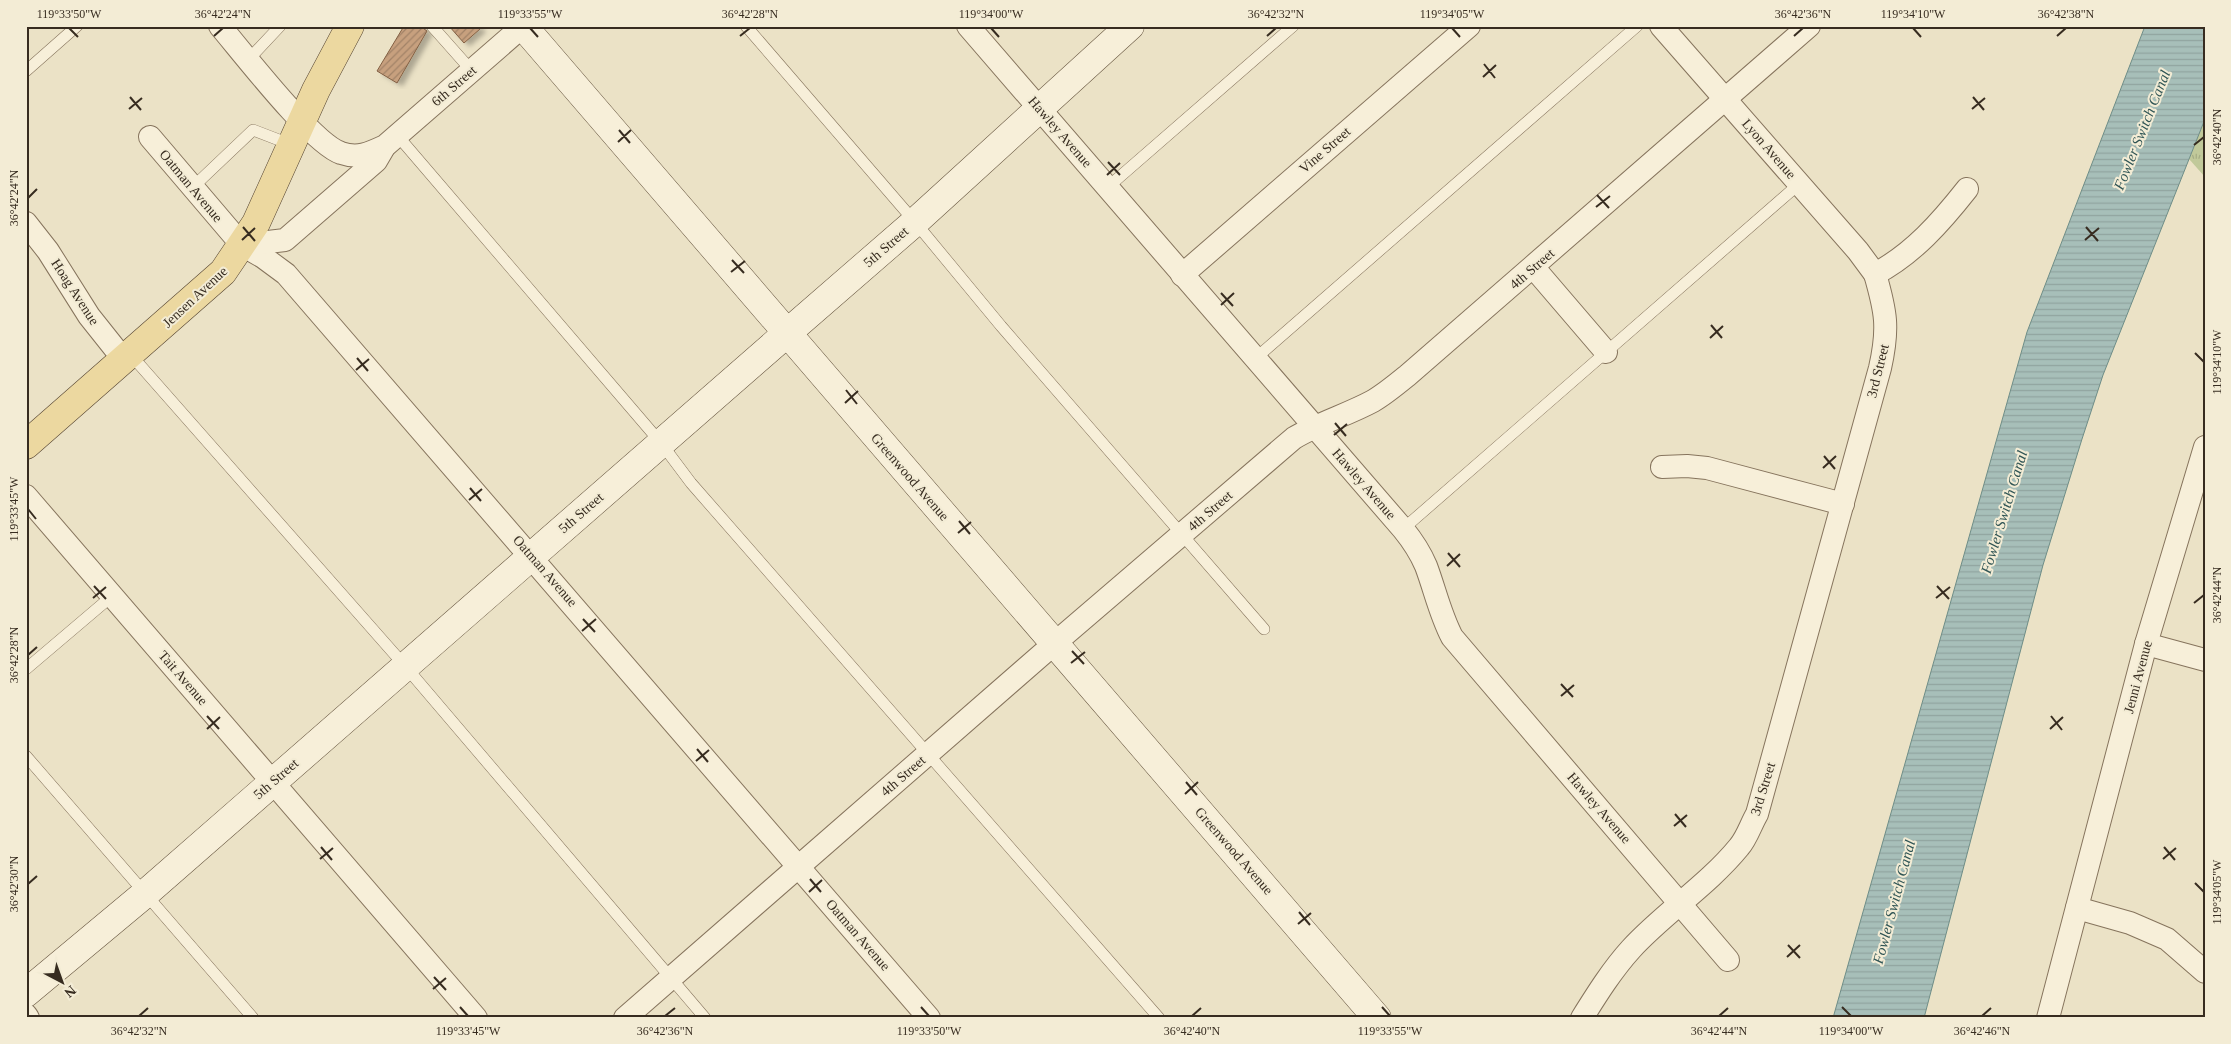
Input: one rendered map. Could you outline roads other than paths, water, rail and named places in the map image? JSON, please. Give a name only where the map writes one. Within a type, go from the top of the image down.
[{"type":"main road","name":"Jensen Avenue","points":[[26,445],[128,358],[212,284],[223,272],[242,245],[272,192],[331,59],[350,26]]},
{"type":"street","name":"6th Street","points":[[220,26],[249,59],[297,133],[340,153],[364,156],[391,141]]},
{"type":"street","name":"6th Street","points":[[242,245],[285,240],[376,161],[391,141],[523,26]]},
{"type":"street","name":"Greenwood Avenue","points":[[523,26],[1376,1018]]},
{"type":"street","name":"Hawley Avenue","points":[[968,26],[1403,529],[1415,545],[1426,566],[1442,618],[1452,637],[1728,960]]},
{"type":"street","name":"5th Street","points":[[26,993],[146,892],[915,222],[1130,26]]},
{"type":"street","name":"Vine Street","points":[[1182,275],[1469,26]]},
{"type":"street","name":"Lyon Avenue","points":[[1661,26],[1858,251],[1874,274]]},
{"type":"street","name":"4th Street","points":[[625,1018],[1055,643],[1294,438],[1314,426],[1337,419],[1375,400],[1408,375],[1534,268],[1809,26]]},
{"type":"street","name":"Oatman Avenue","points":[[150,137],[242,245],[263,257],[286,274],[532,556],[929,1018]]},
{"type":"street","points":[[1874,274],[1900,258],[1935,228],[1967,188]]},
{"type":"street","name":"Hoag Avenue","points":[[26,223],[48,251],[89,316],[128,358]]},
{"type":"street","points":[[1534,268],[1606,352]]},
{"type":"street","name":"3rd Street","points":[[1582,1018],[1610,975],[1631,949],[1680,902],[1719,869],[1740,846],[1757,814],[1843,504],[1886,339],[1884,304],[1874,274]]},
{"type":"street","name":"Jenni Avenue","points":[[2048,1018],[2146,644],[2205,447]]},
{"type":"street","points":[[1662,467],[1687,466],[1707,468],[1843,504]]},
{"type":"street","name":"Tait Avenue","points":[[26,496],[476,1018]]},
{"type":"street","points":[[2146,644],[2205,660]]},
{"type":"street","points":[[2077,908],[2130,923],[2167,939],[2205,972]]},
{"type":"lane","points":[[26,71],[77,26]]},
{"type":"lane","points":[[249,59],[280,26]]},
{"type":"lane","points":[[432,26],[471,70]]},
{"type":"lane","points":[[746,26],[915,222],[1001,326],[1264,630]]},
{"type":"lane","points":[[1108,187],[1293,26]]},
{"type":"lane","points":[[1256,358],[1637,26]]},
{"type":"lane","points":[[193,187],[253,130],[297,133]]},
{"type":"lane","points":[[391,141],[661,443],[691,482],[1159,1018]]},
{"type":"lane","points":[[1403,529],[1799,184]]},
{"type":"lane","points":[[128,358],[405,666],[705,1018]]},
{"type":"lane","points":[[26,669],[112,596]]},
{"type":"lane","points":[[26,756],[146,892],[253,1018]]},
{"type":"water","name":"Fowler Switch Canal","points":[[2145,26],[2205,26],[2205,119],[2103,375],[2082,439],[2043,565],[1924,1018],[1833,1018],[2027,332]]}]
